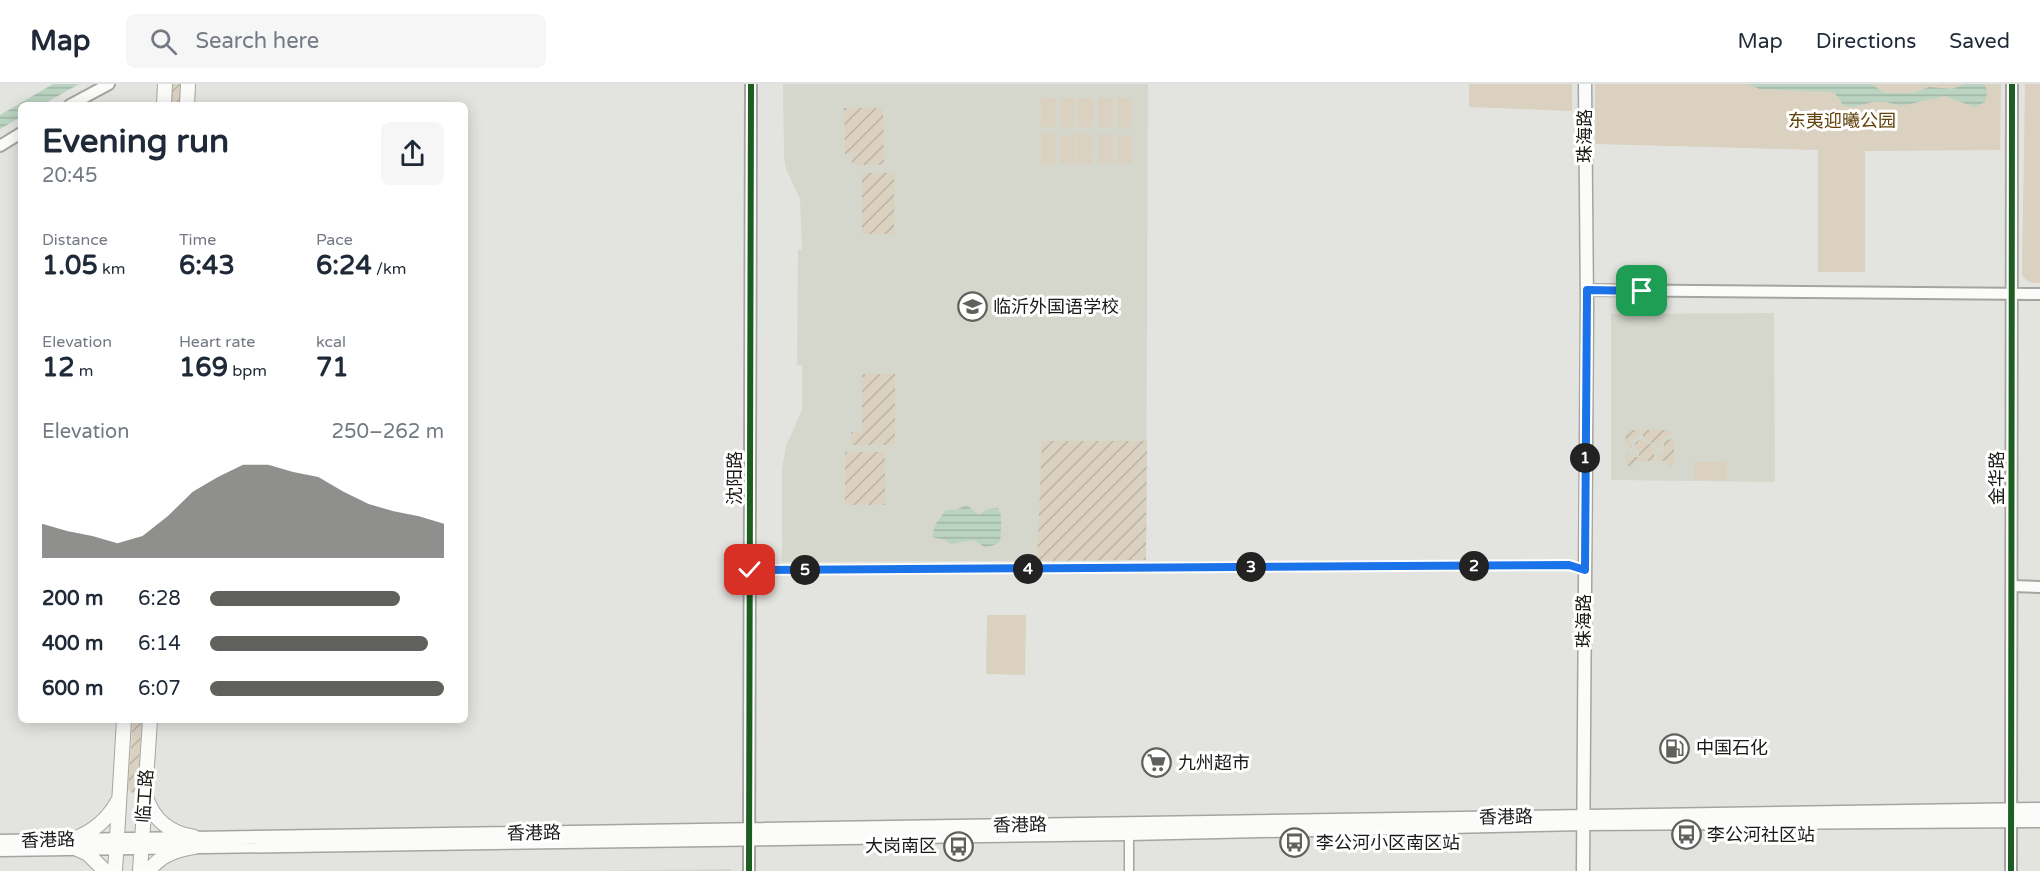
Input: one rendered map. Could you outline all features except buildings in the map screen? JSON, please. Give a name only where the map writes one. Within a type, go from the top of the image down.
[{"type":"main road","points":[[164,102],[165,84]]},
{"type":"main road","points":[[187,102],[188,84]]},
{"type":"main road","name":"珠海路","points":[[1583,871],[1587,290],[1585,84]]},
{"type":"main road","name":"临工路","points":[[115,871],[124,723]]},
{"type":"main road","name":"临工路","points":[[140,871],[150,723]]},
{"type":"main road","points":[[146,795],[150,808],[158,820],[168,829],[194,842]]},
{"type":"main road","points":[[105,871],[99,863],[74,843],[101,824],[119,799]]},
{"type":"main road","name":"香港路","points":[[2011,816],[2040,809]]},
{"type":"main road","name":"香港路","points":[[0,841],[142,843],[1129,829],[1583,819],[2011,816],[2040,821]]},
{"type":"main road","points":[[149,871],[165,856],[194,842]]},
{"type":"main road","name":"香港路","points":[[0,850],[74,843]]},
{"type":"street","points":[[76,102],[109,84]]},
{"type":"street","name":"沈阳路","points":[[749,871],[750,84]]},
{"type":"street","name":"金华路","points":[[2011,871],[2012,84]]},
{"type":"street","points":[[0,146],[18,136]]},
{"type":"street","points":[[1587,290],[2040,294]]},
{"type":"street","points":[[750,570],[1569,565],[1585,570]]},
{"type":"street","points":[[2012,586],[2040,587]]},
{"type":"street","points":[[1129,829],[1129,871]]},
{"type":"shaded area","points":[[53,84],[79,84],[47,102],[22,102]]},
{"type":"shaded area","name":"临沂外国语学校","points":[[783,84],[1148,84],[1146,560],[782,562],[782,469],[786,446],[802,410],[802,365],[797,365],[798,250],[802,249],[800,199],[786,169],[784,156]]},
{"type":"shaded area","points":[[1748,84],[1871,84],[1885,93],[1913,93],[1929,87],[1952,89],[1965,84],[1984,84],[1987,93],[1985,102],[1974,107],[1945,96],[1901,106],[1886,102],[1872,102],[1855,107],[1844,106],[1834,92],[1759,89]]},
{"type":"shaded area","points":[[18,104],[18,119],[0,129],[0,115]]},
{"type":"shaded area","points":[[1774,313],[1775,482],[1611,480],[1611,314]]},
{"type":"shaded area","points":[[967,505],[978,515],[988,509],[998,508],[1001,537],[995,545],[984,547],[975,540],[951,544],[932,537],[935,525],[946,510],[956,510]]},
{"type":"shaded area","points":[[731,869],[731,871],[592,871]]},
{"type":"green space","points":[[173,84],[182,84],[180,102],[171,102]]},
{"type":"green space","points":[[1469,84],[1572,84],[1572,111],[1469,107]]},
{"type":"green space","name":"东夷迎曦公园","points":[[1595,84],[2001,84],[2000,150],[1865,151],[1865,272],[1818,272],[1818,150],[1595,144]]},
{"type":"green space","points":[[2025,84],[2040,84],[2040,283],[2030,282],[2022,275]]},
{"type":"green space","points":[[1041,98],[1056,98],[1056,127],[1041,127]]},
{"type":"green space","points":[[1060,98],[1075,98],[1075,127],[1060,127]]},
{"type":"green space","points":[[1078,98],[1093,98],[1093,127],[1078,127]]},
{"type":"green space","points":[[1098,98],[1113,98],[1113,127],[1098,127]]},
{"type":"green space","points":[[1117,98],[1132,98],[1132,127],[1117,127]]},
{"type":"green space","points":[[844,108],[883,108],[884,165],[852,165],[852,154],[845,154]]},
{"type":"green space","points":[[1041,134],[1056,135],[1056,164],[1041,164]]},
{"type":"green space","points":[[1077,134],[1093,135],[1092,164],[1077,164]]},
{"type":"green space","points":[[1098,134],[1113,135],[1113,164],[1098,164]]},
{"type":"green space","points":[[1060,135],[1075,135],[1075,164],[1060,164]]},
{"type":"green space","points":[[1117,135],[1132,135],[1132,164],[1117,164]]},
{"type":"green space","points":[[862,173],[894,173],[894,234],[862,234]]},
{"type":"green space","points":[[862,374],[895,374],[895,445],[851,445],[851,432],[862,432]]},
{"type":"green space","points":[[1631,430],[1639,430],[1641,434],[1631,438],[1632,447],[1627,449],[1625,435]]},
{"type":"green space","points":[[1646,430],[1669,430],[1673,433],[1663,439],[1658,448],[1643,437]]},
{"type":"green space","points":[[1640,440],[1648,442],[1652,447],[1653,461],[1634,461],[1634,468],[1629,467],[1626,463],[1626,454],[1639,457],[1639,452],[1634,447]]},
{"type":"green space","points":[[1674,440],[1674,463],[1668,468],[1667,461],[1656,459],[1658,455],[1664,453],[1664,441]]},
{"type":"green space","points":[[1042,441],[1147,441],[1146,560],[1037,561]]},
{"type":"green space","points":[[845,452],[885,452],[885,505],[845,505]]},
{"type":"green space","points":[[1694,462],[1727,462],[1727,480],[1694,480]]},
{"type":"green space","points":[[987,615],[1026,615],[1025,675],[986,674]]},
{"type":"green space","points":[[133,723],[142,723],[137,790],[132,793],[128,789]]},
{"type":"cycle path","points":[[749,871],[751,84]]},
{"type":"cycle path","points":[[2011,871],[2012,84]]},
{"type":"cycle path","points":[[750,570],[1569,565],[1585,570]]},
{"type":"place","name":"临沂外国语学校","points":[[972,307]]},
{"type":"place","name":"中国石化","points":[[1675,748]]},
{"type":"place","name":"九州超市","points":[[1157,763]]},
{"type":"place","name":"李公河社区站","points":[[1686,835]]},
{"type":"place","name":"李公河小区南区站","points":[[1295,843]]},
{"type":"place","name":"大岗南区","points":[[958,846]]},
{"type":"route","points":[[750,570],[1569,565],[1585,570],[1587,290],[1642,291]]}]
